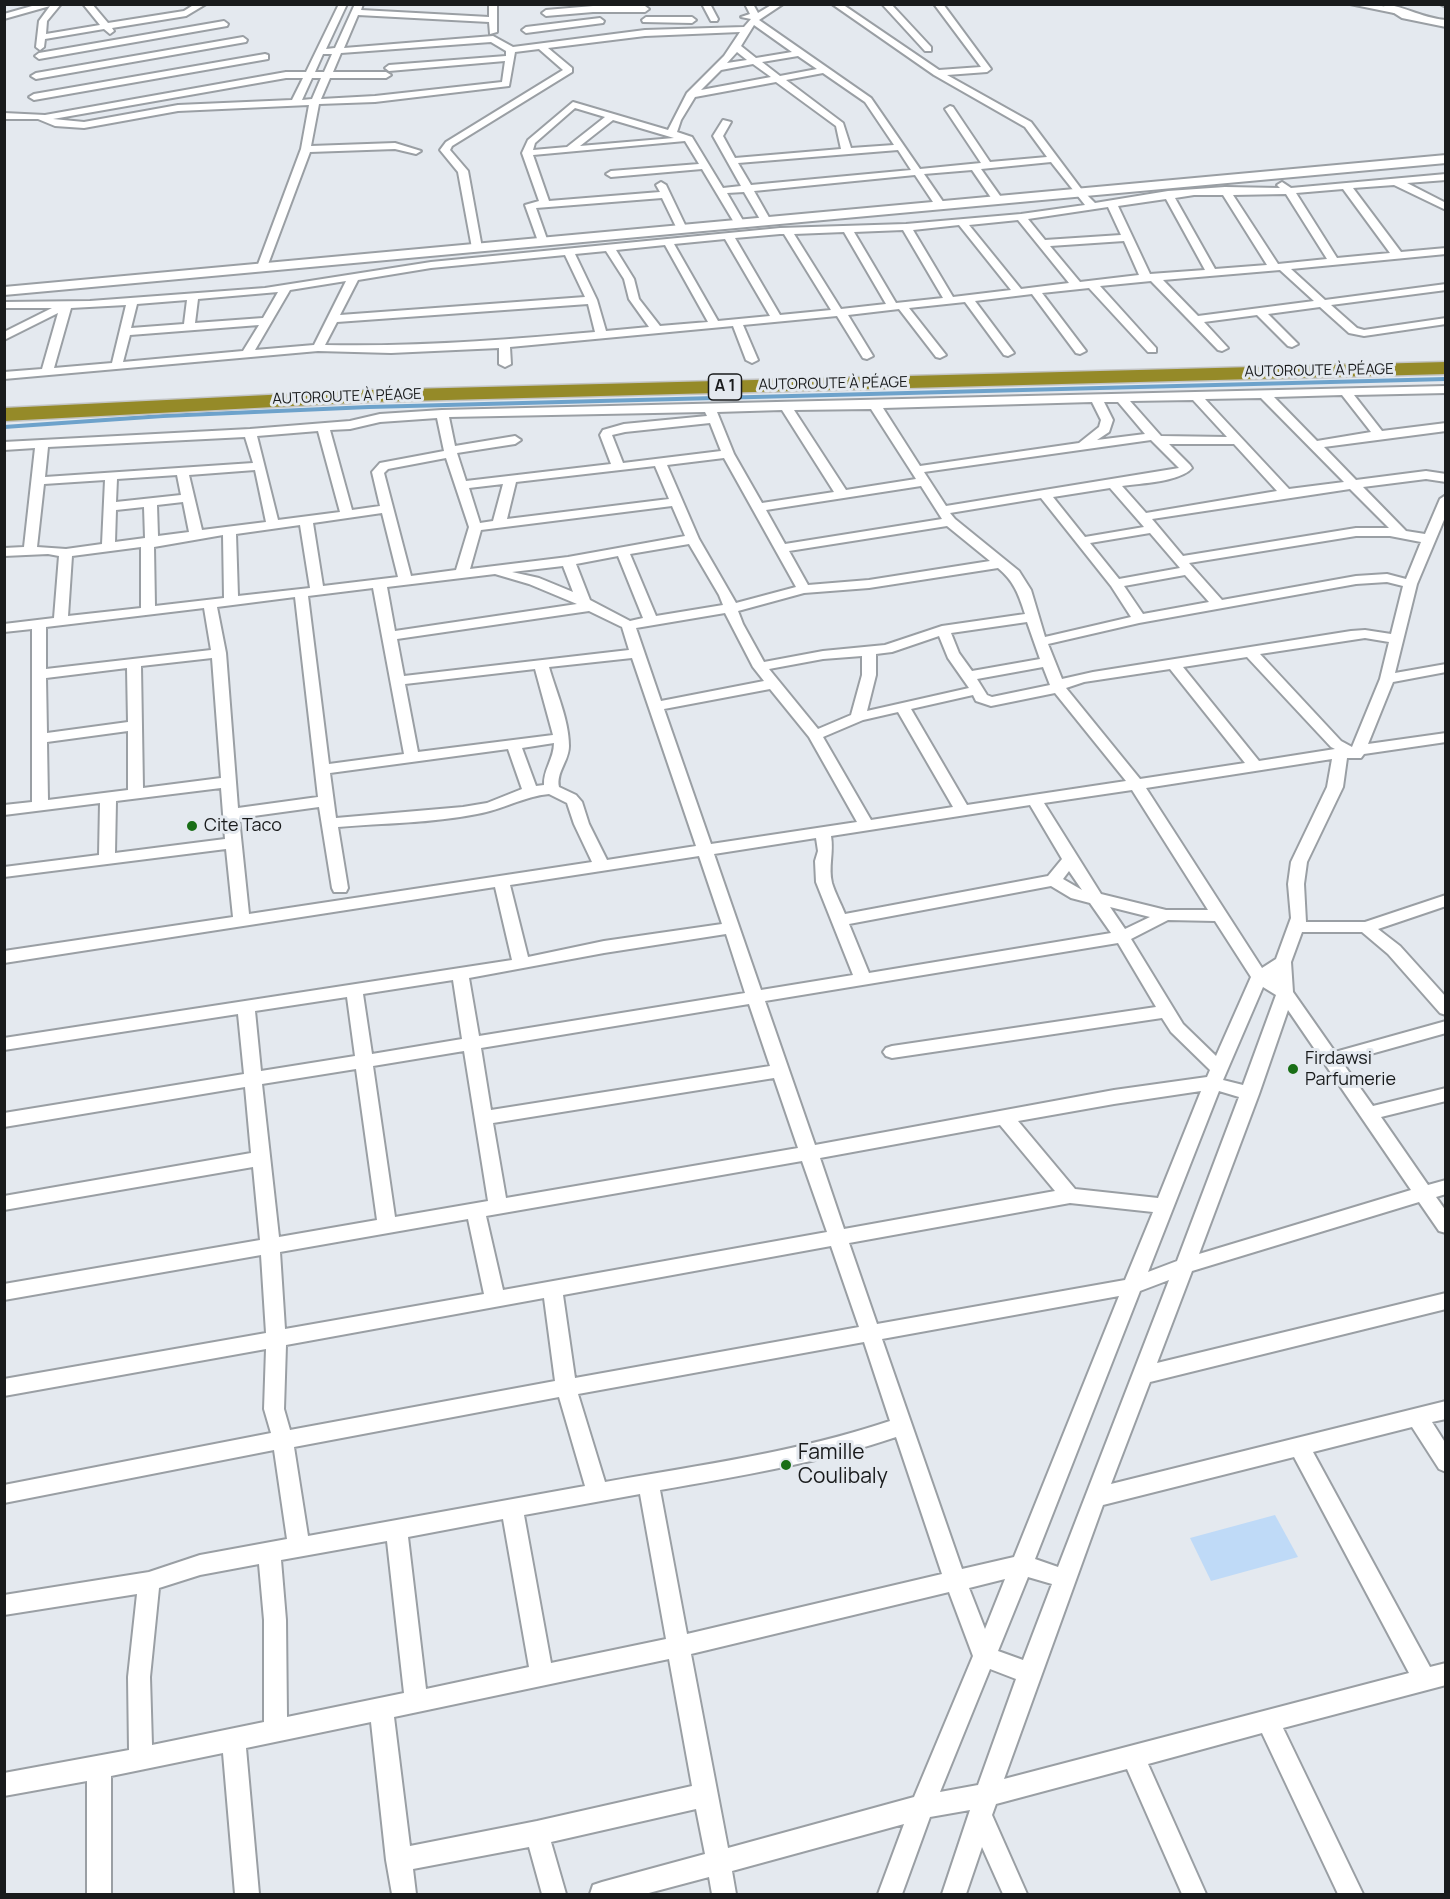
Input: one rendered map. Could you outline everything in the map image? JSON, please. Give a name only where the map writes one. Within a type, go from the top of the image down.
[{"type":"highway","name":"A 1","points":[[4,406],[329,388],[1446,360]]},
{"type":"highway","name":"AUTOROUTE À PÉAGE","points":[[4,415],[326,398],[1446,368]]},
{"type":"street","points":[[4,6],[31,4]]},
{"type":"street","points":[[4,17],[51,4]]},
{"type":"street","points":[[57,4],[43,21],[34,97],[42,117],[55,123],[84,125],[178,108],[314,104],[382,83],[540,46],[645,33],[746,29]]},
{"type":"street","points":[[87,4],[178,108]]},
{"type":"street","points":[[41,37],[186,13],[202,4]]},
{"type":"street","points":[[295,104],[343,4]]},
{"type":"street","points":[[493,4],[493,39]]},
{"type":"street","points":[[540,4],[553,26]]},
{"type":"street","points":[[706,4],[714,19]]},
{"type":"street","points":[[749,4],[755,19],[868,100],[941,206]]},
{"type":"street","points":[[672,133],[675,121],[690,95],[736,47],[746,29],[755,19],[779,4]]},
{"type":"street","points":[[836,4],[937,73],[1029,124],[1078,192],[1093,207]]},
{"type":"street","points":[[886,4],[928,50]]},
{"type":"street","points":[[937,73],[987,69],[939,6],[950,4]]},
{"type":"street","points":[[1354,4],[1389,7],[1425,22],[1446,24]]},
{"type":"street","points":[[546,13],[592,7],[645,7],[645,33]]},
{"type":"street","points":[[262,267],[306,149],[314,104],[358,8],[411,16],[493,20]]},
{"type":"street","points":[[186,13],[195,16]]},
{"type":"street","points":[[407,26],[411,16]]},
{"type":"street","points":[[735,18],[755,19]]},
{"type":"street","points":[[205,19],[224,24],[265,57],[309,75],[327,75],[382,83],[506,84],[510,54]]},
{"type":"street","points":[[645,20],[724,19]]},
{"type":"street","points":[[526,30],[600,21]]},
{"type":"street","points":[[39,56],[224,24]]},
{"type":"street","points":[[382,83],[403,36]]},
{"type":"street","points":[[320,52],[493,39],[510,54]]},
{"type":"street","points":[[477,248],[463,171],[445,150],[449,144],[569,70],[540,46]]},
{"type":"street","points":[[736,47],[840,125],[848,152],[843,166]]},
{"type":"street","points":[[717,68],[799,52]]},
{"type":"street","points":[[36,76],[134,58],[265,57]]},
{"type":"street","points":[[4,116],[42,117],[265,57]]},
{"type":"street","points":[[34,97],[159,86],[265,57]]},
{"type":"street","points":[[690,95],[824,70]]},
{"type":"street","points":[[545,204],[527,153],[531,142],[573,105],[689,139],[740,224]]},
{"type":"street","points":[[950,109],[988,166]]},
{"type":"street","points":[[527,153],[569,149],[612,116]]},
{"type":"street","points":[[726,122],[718,136],[747,188],[839,312],[867,356]]},
{"type":"street","points":[[543,242],[530,205],[545,204],[689,139]]},
{"type":"street","points":[[306,149],[395,146],[416,151]]},
{"type":"street","points":[[848,152],[901,147]]},
{"type":"street","points":[[569,149],[610,173],[666,195]]},
{"type":"street","points":[[732,161],[918,172],[1054,159]]},
{"type":"street","points":[[4,305],[66,305],[286,288],[431,265],[728,236],[777,226],[941,206],[1446,159]]},
{"type":"street","points":[[1419,161],[1444,178]]},
{"type":"street","points":[[610,173],[705,166]]},
{"type":"street","points":[[720,191],[747,188],[843,166]]},
{"type":"street","points":[[975,167],[998,200]]},
{"type":"street","points":[[655,170],[682,229]]},
{"type":"street","points":[[1271,174],[1289,191],[1335,263]]},
{"type":"street","points":[[4,291],[740,224],[847,229],[906,227],[1021,217],[1168,194],[1225,190],[1289,191],[1444,178]]},
{"type":"street","points":[[1394,181],[1446,207]]},
{"type":"street","points":[[1345,185],[1398,256]]},
{"type":"street","points":[[1225,190],[1280,268],[1353,331],[1359,333],[1446,321]]},
{"type":"street","points":[[1168,194],[1212,273]]},
{"type":"street","points":[[1112,204],[1150,278],[1222,348]]},
{"type":"street","points":[[1021,217],[1077,286]]},
{"type":"street","points":[[962,222],[1018,292]]},
{"type":"street","points":[[906,227],[950,300]]},
{"type":"street","points":[[847,229],[897,306],[940,355]]},
{"type":"street","points":[[728,236],[777,319]]},
{"type":"street","points":[[1042,243],[1128,238]]},
{"type":"street","points":[[668,242],[715,325]]},
{"type":"street","points":[[610,248],[629,279],[634,298],[657,330]]},
{"type":"street","points":[[569,251],[592,300],[602,336]]},
{"type":"street","points":[[4,376],[318,348],[391,350],[504,345],[777,319],[1150,278],[1335,263],[1446,251]]},
{"type":"street","points":[[318,348],[354,277]]},
{"type":"street","points":[[1092,284],[1152,350]]},
{"type":"street","points":[[1195,320],[1446,286]]},
{"type":"street","points":[[248,353],[286,288]]},
{"type":"street","points":[[1034,290],[1080,351]]},
{"type":"street","points":[[189,327],[193,296]]},
{"type":"street","points":[[968,298],[1008,353]]},
{"type":"street","points":[[332,319],[592,300]]},
{"type":"street","points":[[117,365],[132,301]]},
{"type":"street","points":[[4,337],[66,305]]},
{"type":"street","points":[[47,372],[66,305]]},
{"type":"street","points":[[1260,312],[1292,345]]},
{"type":"street","points":[[125,332],[267,321]]},
{"type":"street","points":[[737,323],[752,360]]},
{"type":"street","points":[[504,345],[505,364]]},
{"type":"street","points":[[618,466],[607,433],[624,428],[711,414],[786,407],[1446,389]]},
{"type":"street","points":[[1345,391],[1379,435]]},
{"type":"street","points":[[1263,393],[1403,535]]},
{"type":"street","points":[[1196,395],[1286,493]]},
{"type":"street","points":[[1081,446],[1105,429],[1107,420],[1095,397]]},
{"type":"street","points":[[942,510],[1184,471],[1186,468],[1120,397]]},
{"type":"street","points":[[875,405],[950,522],[1014,574],[1024,590],[1040,642],[1058,688],[1136,784],[1259,977],[1285,993],[1446,1226]]},
{"type":"street","points":[[786,407],[842,494]]},
{"type":"street","points":[[4,446],[250,433],[350,425],[380,418],[442,414],[711,414]]},
{"type":"street","points":[[442,414],[475,527],[462,572]]},
{"type":"street","points":[[711,414],[728,454],[783,548],[804,589]]},
{"type":"street","points":[[323,427],[347,515]]},
{"type":"street","points":[[1316,445],[1446,427]]},
{"type":"street","points":[[250,433],[273,525]]},
{"type":"street","points":[[759,507],[842,494],[919,476],[1081,446],[1156,438],[1208,442],[1237,440]]},
{"type":"street","points":[[405,579],[377,477],[380,469],[451,451],[515,440]]},
{"type":"street","points":[[30,550],[42,443]]},
{"type":"street","points":[[461,485],[659,460],[728,454]]},
{"type":"street","points":[[659,460],[693,539],[732,608],[736,624],[772,684],[815,735],[867,826]]},
{"type":"street","points":[[38,481],[260,466]]},
{"type":"street","points":[[182,472],[197,537]]},
{"type":"street","points":[[1143,517],[1286,493],[1426,475],[1446,478]]},
{"type":"street","points":[[108,548],[111,476]]},
{"type":"street","points":[[499,524],[512,479]]},
{"type":"street","points":[[1113,483],[1218,605]]},
{"type":"street","points":[[1044,494],[1116,584],[1139,619]]},
{"type":"street","points":[[110,507],[188,498]]},
{"type":"street","points":[[954,1894],[1029,1673],[1186,1265],[1285,993],[1283,962],[1299,918],[1296,884],[1299,862],[1387,679],[1410,584],[1446,499]]},
{"type":"street","points":[[148,611],[150,502]]},
{"type":"street","points":[[475,527],[676,502]]},
{"type":"street","points":[[4,552],[30,550],[66,553],[197,537],[386,509]]},
{"type":"street","points":[[306,521],[317,590]]},
{"type":"street","points":[[783,548],[950,522]]},
{"type":"street","points":[[1082,542],[1153,529]]},
{"type":"street","points":[[1116,584],[1185,565],[1356,532],[1376,531],[1428,539]]},
{"type":"street","points":[[229,532],[231,600]]},
{"type":"street","points":[[4,628],[568,561],[693,539]]},
{"type":"street","points":[[623,552],[651,621]]},
{"type":"street","points":[[61,621],[66,553]]},
{"type":"street","points":[[568,561],[589,604]]},
{"type":"street","points":[[491,570],[534,581],[589,604],[628,625],[732,608],[804,589],[889,581],[1002,563]]},
{"type":"street","points":[[1040,642],[1139,619],[1372,578],[1410,584]]},
{"type":"street","points":[[379,582],[412,757]]},
{"type":"street","points":[[302,592],[326,801],[340,888]]},
{"type":"street","points":[[210,603],[219,652],[233,843],[242,921]]},
{"type":"street","points":[[389,636],[589,604]]},
{"type":"street","points":[[760,666],[823,655],[900,646],[942,630],[1032,617]]},
{"type":"street","points":[[39,624],[40,805]]},
{"type":"street","points":[[628,625],[956,1582],[984,1656],[1029,1673]]},
{"type":"street","points":[[942,630],[950,641],[951,651],[970,676],[981,698],[991,702],[1058,688],[1063,683],[1093,676],[1174,665],[1351,635],[1365,634],[1398,639]]},
{"type":"street","points":[[858,717],[872,669],[868,651]]},
{"type":"street","points":[[41,674],[219,652]]},
{"type":"street","points":[[1250,652],[1336,744],[1351,753]]},
{"type":"street","points":[[397,681],[638,653]]},
{"type":"street","points":[[970,676],[1049,662]]},
{"type":"street","points":[[134,663],[136,793]]},
{"type":"street","points":[[541,664],[561,738],[561,756],[550,778],[552,789]]},
{"type":"street","points":[[1174,665],[1255,766]]},
{"type":"street","points":[[1387,679],[1446,668]]},
{"type":"street","points":[[656,706],[772,684]]},
{"type":"street","points":[[815,735],[858,717],[978,690]]},
{"type":"street","points":[[902,706],[963,811]]},
{"type":"street","points":[[40,738],[134,726]]},
{"type":"street","points":[[4,957],[1446,737]]},
{"type":"street","points":[[323,769],[561,738]]},
{"type":"street","points":[[514,745],[530,791]]},
{"type":"street","points":[[4,810],[228,782]]},
{"type":"street","points":[[330,823],[463,812],[490,807],[530,791],[552,789],[575,803],[581,824],[593,845],[601,866]]},
{"type":"street","points":[[107,859],[108,797]]},
{"type":"street","points":[[1034,800],[1177,1028],[1216,1076],[1250,1094]]},
{"type":"street","points":[[231,814],[326,801]]},
{"type":"street","points":[[823,832],[826,851],[823,861],[824,882],[863,979]]},
{"type":"street","points":[[4,872],[233,843]]},
{"type":"street","points":[[840,920],[1053,880],[1070,860]]},
{"type":"street","points":[[1053,880],[1077,894],[1166,915],[1220,916]]},
{"type":"street","points":[[501,881],[521,964]]},
{"type":"street","points":[[1297,927],[1366,927],[1444,903]]},
{"type":"street","points":[[4,1120],[1122,937],[1166,915]]},
{"type":"street","points":[[1366,927],[1394,950],[1446,1009]]},
{"type":"street","points":[[4,1044],[246,1008],[521,964],[604,947],[732,928]]},
{"type":"street","points":[[890,1894],[922,1807],[1022,1565],[1216,1076],[1259,977],[1283,962]]},
{"type":"street","points":[[460,973],[498,1206]]},
{"type":"street","points":[[354,989],[387,1225]]},
{"type":"street","points":[[246,1008],[255,1079],[270,1246],[276,1339],[274,1409],[283,1439],[299,1547]]},
{"type":"street","points":[[892,1052],[1166,1011]]},
{"type":"street","points":[[1330,1059],[1446,1027]]},
{"type":"street","points":[[483,1118],[781,1071]]},
{"type":"street","points":[[4,1292],[809,1153],[1216,1076]]},
{"type":"street","points":[[1368,1114],[1446,1094]]},
{"type":"street","points":[[1004,1117],[1070,1196]]},
{"type":"street","points":[[4,1203],[262,1158]]},
{"type":"street","points":[[4,1494],[283,1439],[1132,1286],[1186,1265],[1446,1187]]},
{"type":"street","points":[[4,1388],[1070,1196],[1165,1206]]},
{"type":"street","points":[[475,1210],[495,1300]]},
{"type":"street","points":[[553,1290],[566,1388],[597,1491]]},
{"type":"street","points":[[1144,1375],[1446,1301]]},
{"type":"street","points":[[1097,1497],[1446,1410]]},
{"type":"street","points":[[1417,1417],[1446,1463]]},
{"type":"street","points":[[4,1605],[149,1582],[201,1565],[815,1452],[846,1445],[903,1426]]},
{"type":"street","points":[[602,1894],[922,1807],[983,1805],[1132,1756],[1435,1677],[1299,1446]]},
{"type":"street","points":[[648,1482],[705,1795],[720,1862],[724,1894]]},
{"type":"street","points":[[512,1508],[542,1676]]},
{"type":"street","points":[[396,1529],[416,1701]]},
{"type":"street","points":[[269,1554],[275,1597],[273,1617],[276,1730]]},
{"type":"street","points":[[4,1785],[141,1759],[678,1647],[1022,1565],[1065,1579]]},
{"type":"street","points":[[141,1759],[139,1677],[149,1582]]},
{"type":"street","points":[[381,1708],[404,1894]]},
{"type":"street","points":[[1268,1721],[1351,1894]]},
{"type":"street","points":[[234,1739],[247,1894]]},
{"type":"street","points":[[1132,1756],[1194,1894]]},
{"type":"street","points":[[99,1767],[99,1894]]},
{"type":"street","points":[[398,1860],[537,1833],[705,1795]]},
{"type":"street","points":[[983,1805],[1015,1894]]},
{"type":"street","points":[[537,1833],[554,1894]]},
{"type":"shaded area","points":[[1275,1515],[1298,1557],[1211,1581],[1190,1538]]},
{"type":"waterway","points":[[4,427],[163,416],[369,407],[1446,379]]},
{"type":"place","name":"Cite Taco","points":[[192,826]]},
{"type":"place","name":"Firdawsi Parfumerie","points":[[1293,1069]]},
{"type":"place","name":"Famille Coulibaly","points":[[786,1465]]}]
